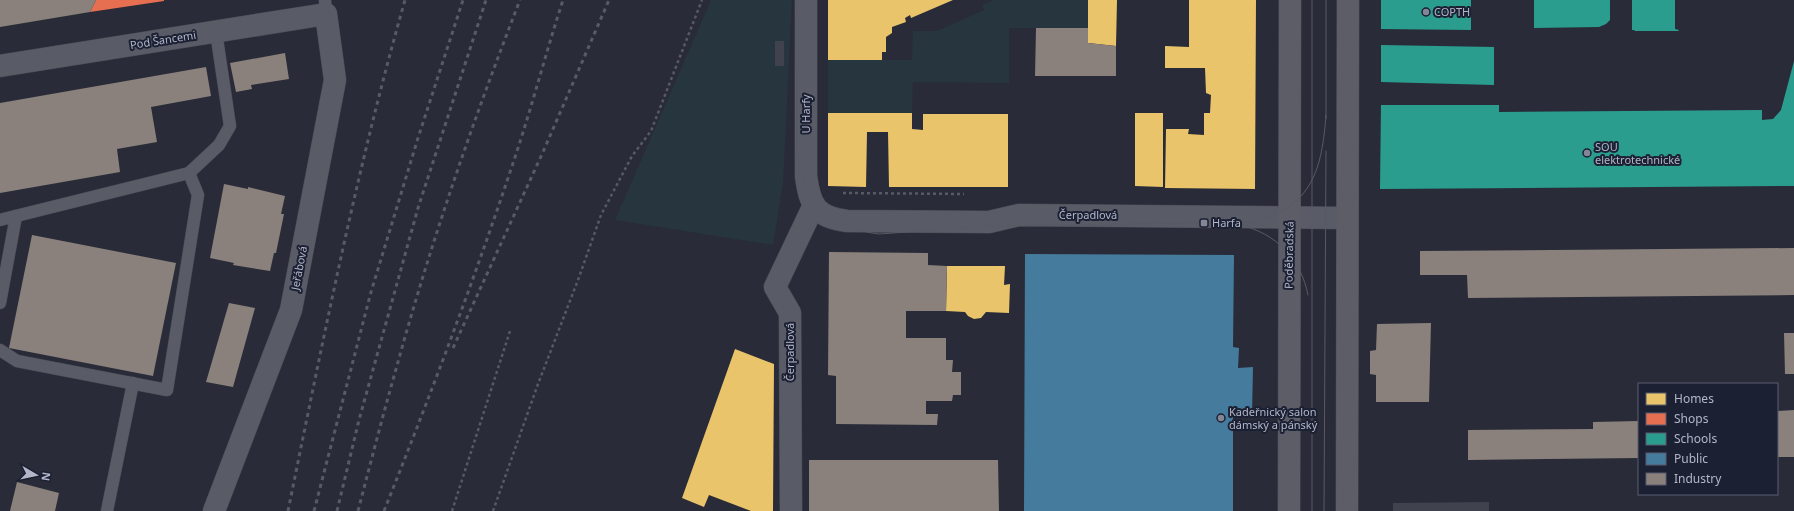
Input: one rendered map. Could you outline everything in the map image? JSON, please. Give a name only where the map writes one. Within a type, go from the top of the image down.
[{"type":"main road","name":"Poděbradská","points":[[1289,511],[1290,0]]},
{"type":"main road","points":[[1347,511],[1348,0]]},
{"type":"street","name":"U Harfy","points":[[806,0],[806,176],[808,190],[822,212]]},
{"type":"street","name":"Pod Šancemi","points":[[0,66],[216,32],[327,5]]},
{"type":"street","name":"Jeřábová","points":[[214,511],[291,310],[334,80],[327,5]]},
{"type":"street","name":"Čerpadlová","points":[[791,511],[790,313],[776,287],[785,269],[792,249],[822,212],[847,221],[989,222],[1019,215],[1347,218]]},
{"type":"lane","points":[[0,220],[189,173],[219,145],[230,126],[216,32]]},
{"type":"lane","points":[[0,350],[17,361],[167,390],[198,195],[189,173]]},
{"type":"lane","points":[[0,303],[16,216]]},
{"type":"lane","points":[[107,511],[133,383]]},
{"type":"path","points":[[493,511],[538,384],[601,215],[632,156],[652,131],[702,0]]},
{"type":"path","points":[[841,192],[968,194]]},
{"type":"path","points":[[452,511],[510,332]]},
{"type":"shaded area","points":[[711,0],[792,0],[783,183],[773,245],[615,220]]},
{"type":"shaded area","points":[[994,0],[1088,0],[1088,28],[1009,28],[1009,83],[913,82],[912,113],[828,113],[828,60],[912,60],[913,31],[937,31],[984,10],[982,5]]},
{"type":"building: Homes","points":[[828,0],[953,0],[911,18],[910,15],[905,18],[906,22],[892,27],[892,33],[886,37],[886,52],[882,52],[882,60],[828,60]]},
{"type":"building: Homes","points":[[1088,0],[1117,0],[1116,46],[1088,43]]},
{"type":"building: Homes","points":[[1189,0],[1256,0],[1255,189],[1165,188],[1166,129],[1189,129],[1188,134],[1204,135],[1204,113],[1210,113],[1211,95],[1206,93],[1205,68],[1165,68],[1165,46],[1189,47]]},
{"type":"building: Homes","points":[[828,113],[912,113],[912,129],[923,130],[923,114],[1008,114],[1008,187],[889,187],[888,132],[867,132],[866,187],[828,186]]},
{"type":"building: Homes","points":[[1135,113],[1163,113],[1163,187],[1135,186]]},
{"type":"building: Homes","points":[[947,266],[1005,266],[1004,285],[1010,284],[1009,313],[986,312],[981,318],[974,319],[968,316],[965,312],[946,311]]},
{"type":"building: Homes","points":[[735,349],[774,364],[773,511],[751,511],[709,495],[704,507],[682,498]]},
{"type":"building: Shops","points":[[96,0],[164,0],[164,1],[90,12]]},
{"type":"building: Schools","name":"COPTH","points":[[1381,0],[1471,0],[1471,30],[1381,29]]},
{"type":"building: Schools","points":[[1534,0],[1610,0],[1610,20],[1606,24],[1599,27],[1534,28]]},
{"type":"building: Schools","points":[[1632,0],[1675,0],[1675,29],[1679,30],[1632,30]]},
{"type":"building: Schools","points":[[1381,45],[1494,47],[1494,85],[1381,82]]},
{"type":"building: Schools","name":"SOU elektrotechnické","points":[[1794,61],[1794,186],[1380,189],[1381,105],[1499,105],[1499,112],[1762,110],[1762,120],[1773,119],[1781,110]]},
{"type":"building: Public","points":[[1025,254],[1234,255],[1233,347],[1239,348],[1238,368],[1253,367],[1252,415],[1233,415],[1233,511],[1024,511]]},
{"type":"building: Industry","points":[[0,0],[96,0],[90,12],[0,27]]},
{"type":"building: Industry","points":[[1036,28],[1088,28],[1088,43],[1116,46],[1116,76],[1035,76]]},
{"type":"building: Industry","points":[[285,53],[289,79],[251,85],[252,89],[236,92],[230,63]]},
{"type":"building: Industry","points":[[206,67],[211,96],[151,107],[157,142],[117,149],[120,172],[0,193],[0,103]]},
{"type":"building: Industry","points":[[224,184],[248,189],[248,187],[285,196],[281,214],[284,214],[276,253],[274,253],[270,271],[233,265],[234,263],[210,258]]},
{"type":"building: Industry","points":[[32,235],[176,263],[153,376],[9,348]]},
{"type":"building: Industry","points":[[1794,248],[1794,295],[1468,298],[1467,275],[1420,275],[1420,251]]},
{"type":"building: Industry","points":[[829,252],[928,253],[928,265],[947,266],[946,311],[906,311],[906,338],[946,338],[946,360],[953,360],[952,372],[961,372],[961,395],[953,395],[952,401],[926,401],[926,414],[938,414],[937,425],[836,424],[836,376],[828,375]]},
{"type":"building: Industry","points":[[229,303],[255,308],[233,387],[206,382]]},
{"type":"building: Industry","points":[[1431,323],[1429,402],[1376,402],[1376,375],[1370,374],[1370,351],[1376,350],[1377,324]]},
{"type":"building: Industry","points":[[1784,333],[1794,333],[1794,374],[1785,374]]},
{"type":"building: Industry","points":[[1794,410],[1794,457],[1778,457],[1778,411]]},
{"type":"building: Industry","points":[[1638,421],[1638,458],[1468,460],[1468,430],[1593,429],[1593,422]]},
{"type":"building: Industry","points":[[809,460],[998,460],[999,511],[809,511]]},
{"type":"building: Industry","points":[[17,482],[59,493],[55,511],[10,511]]},
{"type":"building: Other","points":[[775,41],[784,41],[784,66],[775,66]]},
{"type":"building: Other","points":[[1489,502],[1489,511],[1393,511],[1393,503]]},
{"type":"tram line","points":[[798,0],[796,34],[797,141],[800,170],[804,183],[819,206],[840,222],[865,232],[879,234],[991,226],[1255,222],[1275,215],[1290,206],[1302,195],[1311,182],[1317,168],[1321,152],[1326,115]]},
{"type":"tram line","points":[[1312,0],[1312,511]]},
{"type":"tram line","points":[[1326,0],[1326,119]]},
{"type":"tram line","points":[[1324,511],[1326,151]]},
{"type":"tram line","points":[[1240,225],[1265,234],[1285,250],[1293,259],[1299,270],[1305,282],[1308,295]]},
{"type":"railway","points":[[288,511],[356,190],[371,127],[405,0]]},
{"type":"railway","points":[[314,511],[371,292],[418,138],[463,0]]},
{"type":"railway","points":[[337,511],[359,420],[418,208],[486,0]]},
{"type":"railway","points":[[358,511],[411,316],[439,225],[486,89],[520,0]]},
{"type":"railway","points":[[384,511],[437,376],[503,194],[563,0]]},
{"type":"railway","points":[[453,348],[543,152],[609,0]]},
{"type":"place","name":"COPTH","points":[[1426,12]]},
{"type":"place","name":"SOU elektrotechnické","points":[[1587,153]]},
{"type":"place","name":"Harfa","points":[[1204,223]]},
{"type":"place","name":"Kadeřnický salon dámský a pánský","points":[[1221,418]]}]
